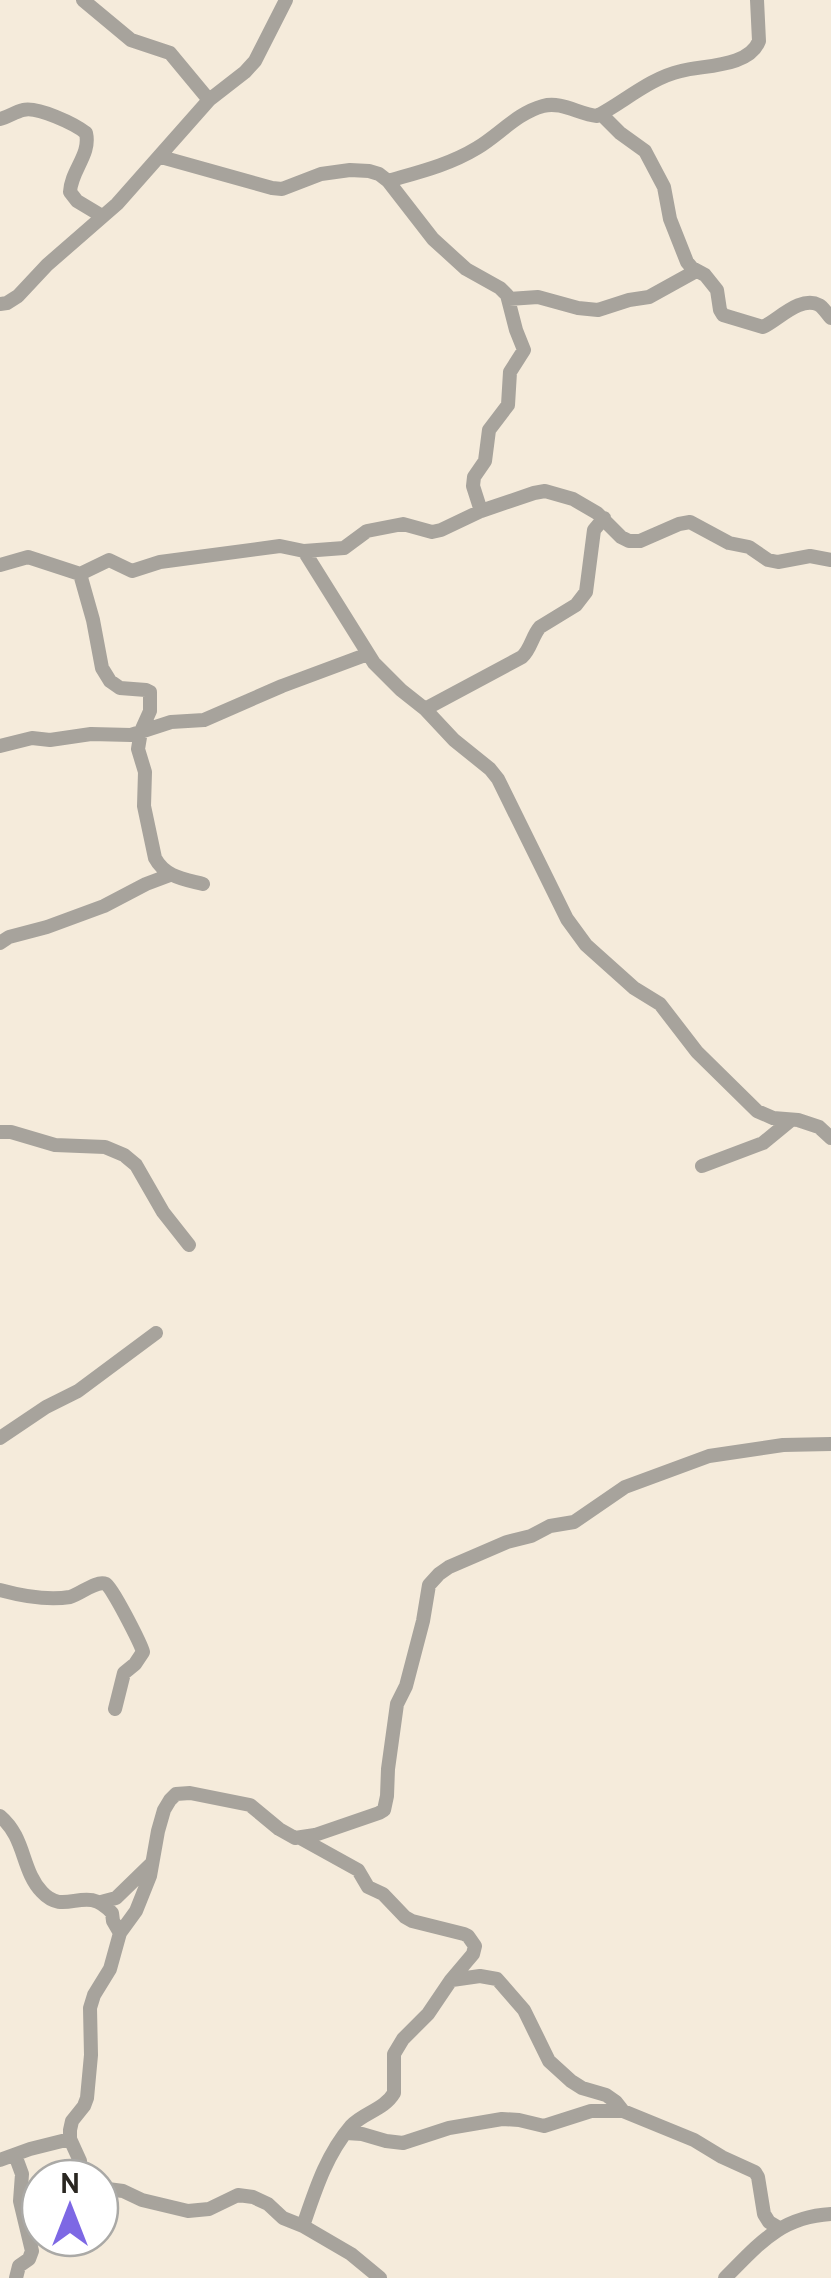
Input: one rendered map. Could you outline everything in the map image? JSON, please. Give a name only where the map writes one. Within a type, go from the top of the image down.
[{"type":"street","points":[[83,0],[131,40],[170,53],[209,100]]},
{"type":"street","points":[[0,304],[18,296],[46,264],[118,204],[209,100],[254,61],[286,0]]},
{"type":"street","points":[[388,181],[447,164],[538,108],[558,105],[592,116],[601,114],[669,74],[723,64],[750,54],[760,42],[757,0]]},
{"type":"street","points":[[0,120],[29,108],[86,133],[88,146],[71,181],[70,192],[102,216]]},
{"type":"street","points":[[601,114],[646,151],[664,188],[670,219],[687,262],[708,278],[718,293],[724,315],[763,327],[808,303],[831,318]]},
{"type":"street","points":[[161,157],[282,189],[321,174],[369,171],[388,181],[433,239],[466,269],[500,288],[509,299],[524,350],[510,372],[507,408],[489,430],[485,461],[474,478],[480,511]]},
{"type":"street","points":[[509,299],[538,297],[598,310],[649,297],[696,271]]},
{"type":"street","points":[[0,565],[28,556],[80,574],[108,560],[132,570],[160,562],[280,546],[304,551],[344,548],[367,531],[403,524],[435,532],[480,511],[545,491],[574,499],[604,518],[628,541],[640,542],[690,522],[729,543],[749,547],[768,560],[810,556],[831,560]]},
{"type":"street","points":[[425,708],[522,657],[540,627],[581,601],[586,592],[594,530],[604,518]]},
{"type":"street","points":[[304,551],[368,654],[401,690],[498,779],[567,919],[586,945],[634,988],[660,1004],[697,1052],[745,1101],[763,1114],[825,1125],[831,1138]]},
{"type":"street","points":[[80,574],[106,675],[120,688],[150,692],[150,711],[138,743],[153,851],[159,866],[170,875],[203,884]]},
{"type":"street","points":[[0,746],[32,738],[130,735],[171,722],[204,720],[368,654]]},
{"type":"street","points":[[0,942],[104,906],[170,875]]},
{"type":"street","points":[[702,1166],[764,1143],[790,1120]]},
{"type":"street","points":[[0,1132],[55,1144],[105,1147],[124,1155],[136,1165],[163,1212],[190,1245]]},
{"type":"street","points":[[0,1438],[78,1391],[156,1333]]},
{"type":"street","points":[[302,1838],[384,1810],[397,1704],[406,1686],[429,1584],[439,1574],[507,1542],[550,1526],[574,1522],[625,1487],[709,1456],[773,1446],[831,1444]]},
{"type":"street","points":[[0,1590],[51,1598],[70,1596],[96,1584],[112,1589],[143,1652],[124,1673],[115,1709]]},
{"type":"street","points":[[79,2158],[70,2139],[72,2121],[86,2098],[92,2055],[90,2008],[110,1969],[120,1933],[150,1876],[164,1810],[180,1793],[250,1805],[287,1835],[302,1838],[358,1870],[368,1887],[383,1894],[412,1921],[468,1936],[475,1946],[428,2014],[402,2039],[394,2054],[392,2098],[353,2124],[330,2156],[303,2226]]},
{"type":"street","points":[[0,1816],[19,1839],[41,1891],[62,1904],[90,1898],[101,1902],[112,1913],[120,1933]]},
{"type":"street","points":[[101,1902],[116,1898],[152,1863]]},
{"type":"street","points":[[451,1980],[480,1976],[497,1979],[524,2010],[549,2061],[582,2088],[616,2102],[623,2112]]},
{"type":"street","points":[[346,2133],[403,2143],[449,2128],[502,2118],[544,2126],[590,2112],[623,2112],[684,2136],[755,2172],[764,2214],[779,2228]]},
{"type":"street","points":[[16,2278],[19,2266],[32,2251],[20,2201],[22,2174],[7,2157],[70,2139]]},
{"type":"street","points":[[120,2191],[188,2212],[209,2209],[238,2195],[253,2196],[283,2218],[351,2254],[380,2278]]},
{"type":"street","points":[[725,2278],[779,2228],[804,2217],[831,2214]]}]
